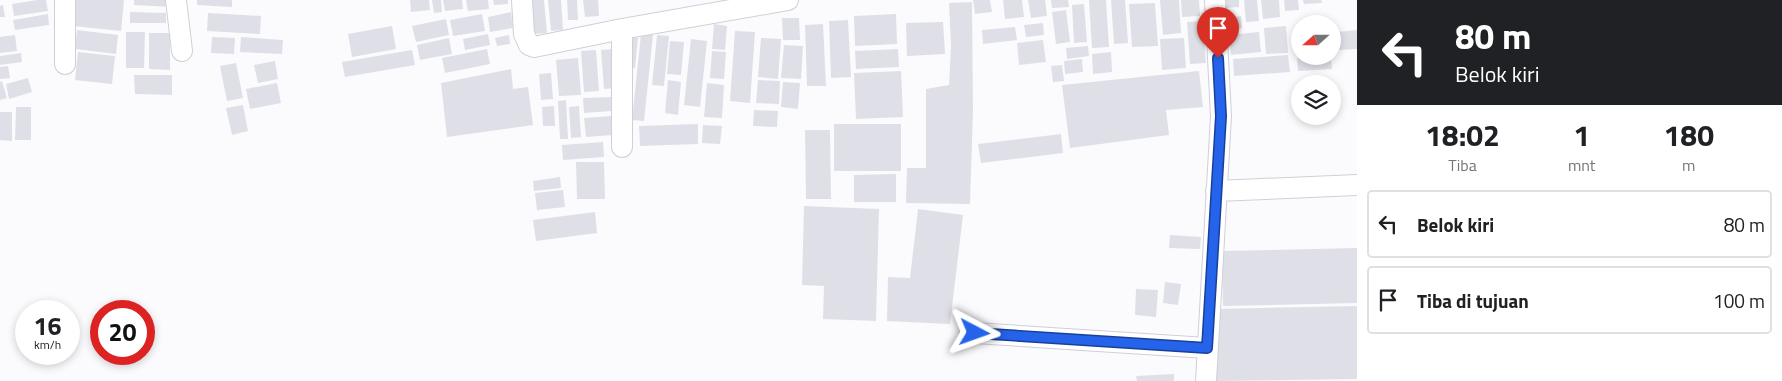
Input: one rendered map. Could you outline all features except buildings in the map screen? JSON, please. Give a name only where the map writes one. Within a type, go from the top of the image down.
[{"type":"street","points":[[65,0],[65,64]]},
{"type":"street","points":[[176,0],[182,51]]},
{"type":"street","points":[[522,0],[524,34],[529,46],[534,47],[622,29],[788,0]]},
{"type":"street","points":[[1206,381],[1221,116],[1215,0]]},
{"type":"street","points":[[622,29],[622,147]]},
{"type":"street","points":[[1216,190],[1357,185]]},
{"type":"street","points":[[975,333],[1207,348]]},
{"type":"route","points":[[975,333],[1207,348],[1221,116],[1218,58]]}]
